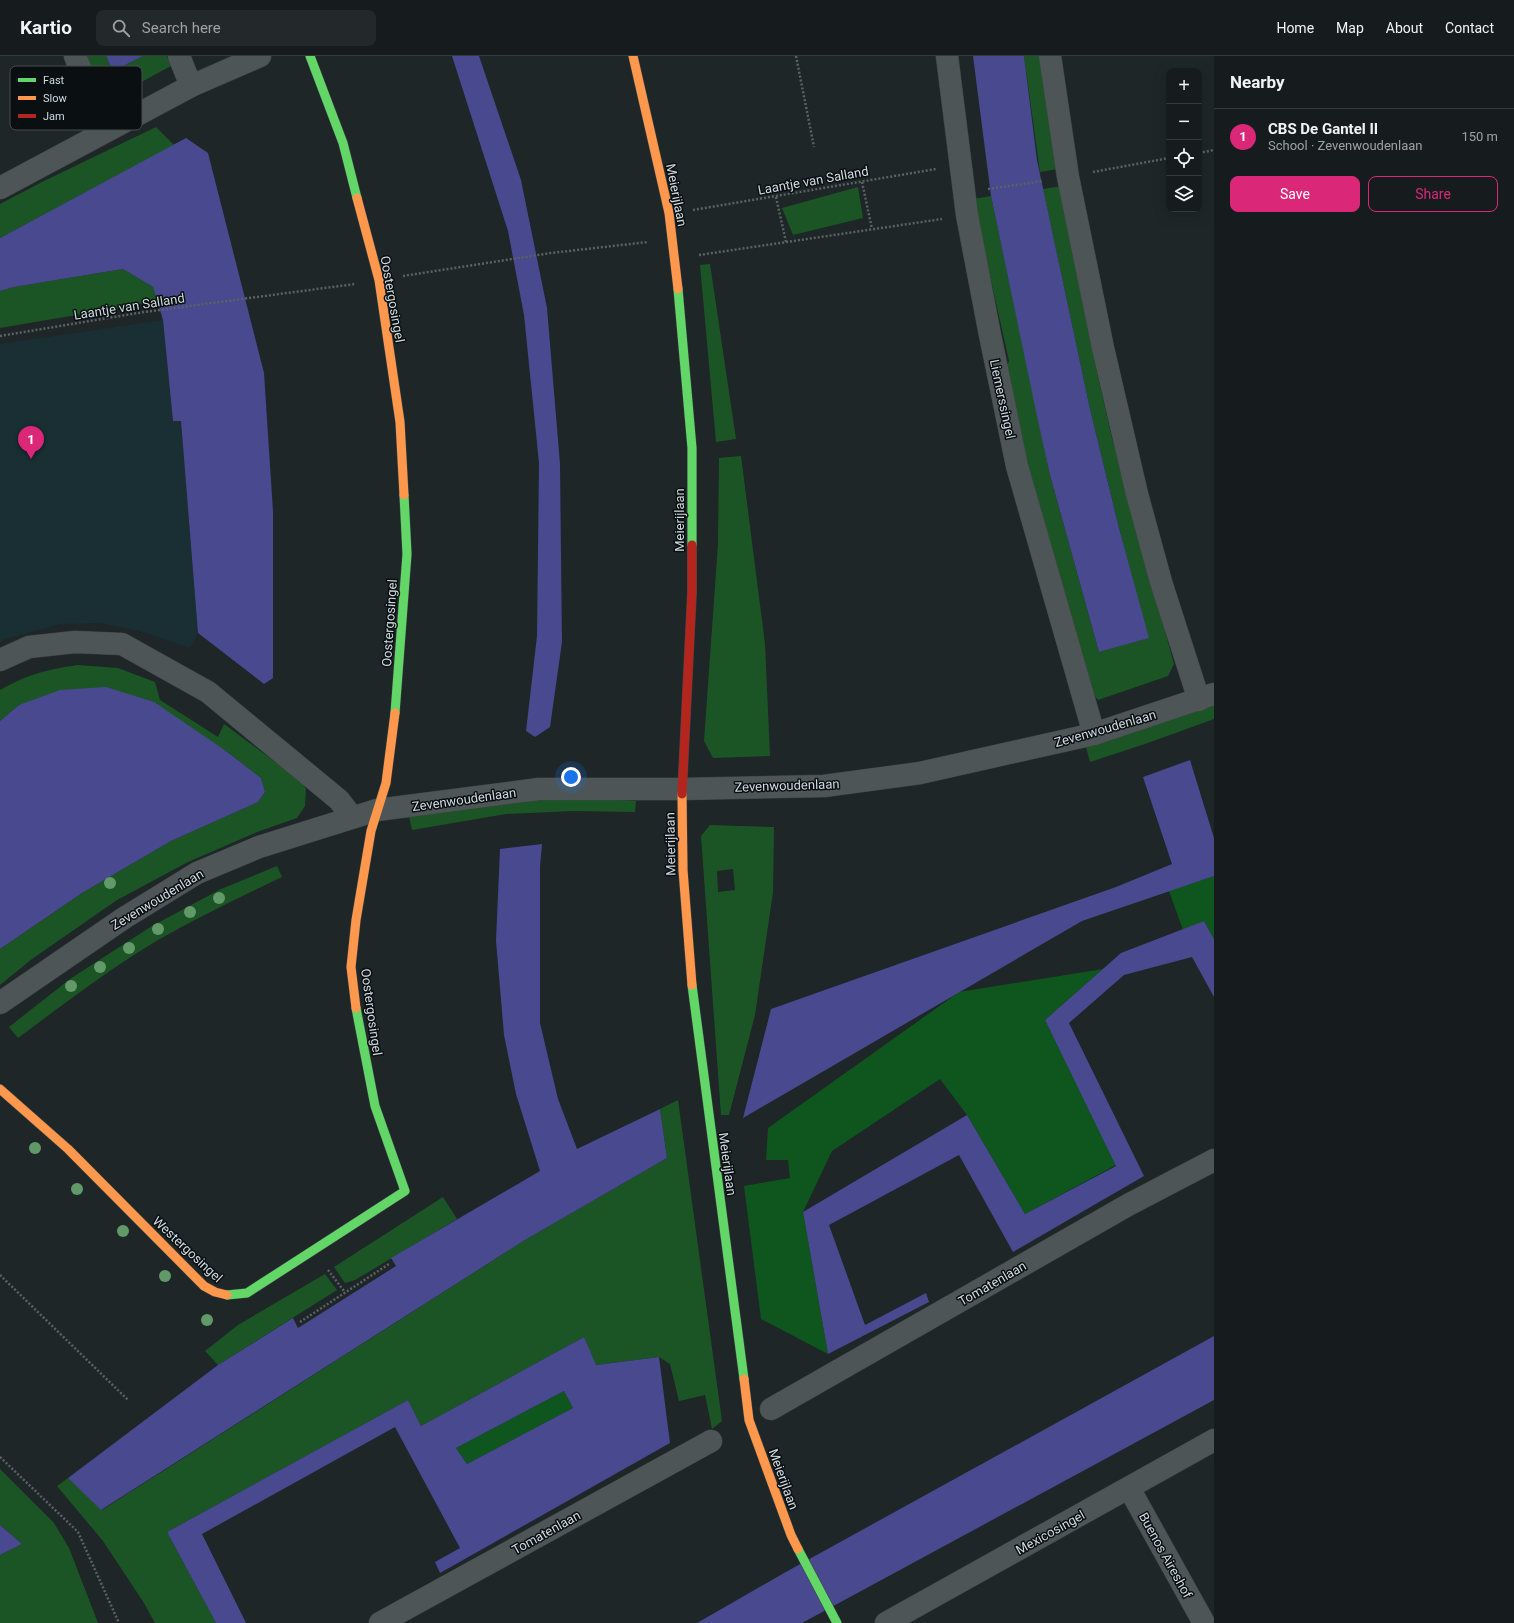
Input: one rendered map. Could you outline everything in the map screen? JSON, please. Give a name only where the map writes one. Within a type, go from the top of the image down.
[{"type":"street","points":[[75,56],[79,66]]},
{"type":"street","points":[[179,56],[191,86]]},
{"type":"street","points":[[142,111],[191,86],[260,56]]},
{"type":"street","name":"Oostergosingel","points":[[310,56],[343,143],[379,280],[400,422],[407,554],[398,690],[386,784],[371,831],[356,920],[351,968],[357,1020],[375,1106],[405,1191]]},
{"type":"street","name":"Meierijlaan","points":[[633,56],[669,213],[675,258],[692,448],[692,592],[682,788],[683,870],[690,972],[749,1420],[792,1535],[835,1619]]},
{"type":"street","name":"Liemerssingel","points":[[947,56],[967,215],[990,335],[1018,466],[1094,734]]},
{"type":"street","points":[[1050,56],[1068,177],[1103,348],[1137,494],[1161,582],[1206,697]]},
{"type":"street","points":[[0,188],[106,130]]},
{"type":"street","points":[[0,660],[29,647],[75,642],[122,644],[208,692],[339,800],[352,817]]},
{"type":"street","name":"Zevenwoudenlaan","points":[[0,1003],[124,918],[197,873],[259,848],[377,810],[540,788],[824,786],[906,775],[977,761],[1094,734],[1206,697]]},
{"type":"street","name":"Westergosingel","points":[[0,1089],[68,1149],[204,1286],[214,1293],[230,1297],[247,1293],[405,1191]]},
{"type":"street","name":"Tomatenlaan","points":[[771,1409],[1128,1205],[1214,1160]]},
{"type":"street","name":"Tomatenlaan","points":[[380,1623],[711,1440]]},
{"type":"street","name":"Mexicosingel","points":[[886,1623],[1214,1440]]},
{"type":"street","name":"Buenos Aireshof","points":[[1129,1488],[1204,1623]]},
{"type":"path","points":[[796,56],[814,147]]},
{"type":"path","points":[[1202,152],[1214,150]]},
{"type":"path","points":[[984,190],[1068,177],[1166,159]]},
{"type":"path","name":"Laantje van Salland","points":[[669,213],[776,197],[961,165]]},
{"type":"path","points":[[862,182],[872,229]]},
{"type":"path","points":[[776,197],[786,242]]},
{"type":"path","points":[[675,258],[967,215]]},
{"type":"path","points":[[499,261],[551,253],[672,239]]},
{"type":"path","name":"Laantje van Salland","points":[[0,336],[144,312],[261,297]]},
{"type":"path","points":[[300,1322],[344,1291],[389,1264]]},
{"type":"path","points":[[327,1268],[344,1291]]},
{"type":"path","points":[[0,1275],[128,1400]]},
{"type":"path","points":[[0,1457],[78,1532],[120,1623]]},
{"type":"shaded area","points":[[106,56],[143,56],[123,66],[111,66]]},
{"type":"shaded area","points":[[452,56],[479,56],[521,180],[547,308],[560,464],[562,642],[550,727],[535,737],[526,731],[537,636],[539,463],[524,315],[508,231]]},
{"type":"shaded area","points":[[973,56],[1024,56],[1037,160],[1090,409],[1119,528],[1149,638],[1099,652],[1050,475],[1038,421],[991,196]]},
{"type":"shaded area","points":[[186,138],[208,153],[264,373],[273,511],[273,678],[264,684],[198,633],[181,421],[173,421],[163,320],[153,287],[123,269],[14,287],[0,291],[0,238]]},
{"type":"shaded area","points":[[163,320],[173,421],[181,421],[198,633],[190,648],[140,631],[100,623],[61,624],[5,639],[0,642],[0,344]]},
{"type":"shaded area","points":[[106,687],[154,702],[226,751],[261,778],[265,792],[258,802],[171,841],[82,893],[0,949],[0,721],[19,705],[60,690]]},
{"type":"shaded area","points":[[1190,760],[1214,838],[1214,876],[1082,921],[743,1118],[771,1009],[1116,887],[1172,864],[1143,777]]},
{"type":"shaded area","points":[[542,844],[540,867],[540,1023],[558,1099],[577,1149],[660,1109],[667,1158],[525,1240],[101,1510],[68,1478],[218,1365],[293,1318],[298,1328],[396,1266],[391,1258],[540,1171],[516,1094],[504,1035],[496,941],[500,849]]},
{"type":"shaded area","points":[[1204,921],[1214,939],[1214,997],[1192,957],[1124,975],[1069,1023],[1144,1176],[1013,1252],[959,1155],[829,1225],[865,1325],[926,1293],[929,1302],[828,1354],[803,1212],[967,1115],[1025,1214],[1116,1166],[1045,1020],[1121,953]]},
{"type":"shaded area","points":[[1214,1336],[1214,1400],[802,1623],[697,1623],[784,1573]]},
{"type":"shaded area","points":[[584,1337],[596,1365],[659,1357],[670,1443],[440,1573],[435,1562],[460,1548],[395,1427],[202,1534],[246,1623],[216,1623],[167,1532],[408,1400],[421,1426]],"holes":[[[564,1391],[573,1408],[467,1464],[456,1448]]]},
{"type":"shaded area","points":[[0,1525],[22,1544],[0,1555]]},
{"type":"green space","points":[[83,56],[106,56],[111,66],[87,66]]},
{"type":"green space","points":[[143,56],[167,56],[171,66],[142,82],[142,66],[123,66]]},
{"type":"green space","points":[[1024,56],[1041,56],[1058,169],[1040,172]]},
{"type":"green space","points":[[156,127],[174,145],[0,238],[0,204]]},
{"type":"green space","points":[[1062,186],[1095,363],[1111,434],[1174,664],[1168,676],[1098,700],[1089,689],[1018,428],[1006,368],[1009,361],[973,199],[991,196],[1050,475],[1099,652],[1148,638],[1090,409],[1043,189]]},
{"type":"green space","points":[[858,187],[863,218],[793,235],[782,208]]},
{"type":"green space","points":[[710,264],[736,439],[716,442],[700,265]]},
{"type":"green space","points":[[123,269],[153,287],[158,301],[0,328],[0,291],[14,287]]},
{"type":"green space","points":[[741,456],[765,644],[770,756],[713,758],[704,741],[718,544],[719,458]]},
{"type":"green space","points":[[78,665],[118,668],[155,682],[160,700],[218,737],[224,724],[275,762],[295,773],[306,789],[305,806],[297,818],[257,832],[188,862],[117,900],[32,959],[0,985],[0,949],[82,893],[171,841],[258,802],[265,792],[261,778],[226,751],[19,705],[0,721],[0,690],[38,673]]},
{"type":"green space","points":[[1214,702],[1214,719],[1090,762],[1086,747]]},
{"type":"green space","points":[[572,797],[636,801],[635,812],[573,811],[506,814],[412,830],[409,816],[501,802]]},
{"type":"green space","points":[[710,825],[774,827],[773,892],[755,1015],[729,1115],[721,1115],[701,836]],"holes":[[[733,869],[735,890],[718,892],[717,871]]]},
{"type":"green space","points":[[277,866],[282,877],[204,915],[158,940],[104,975],[18,1038],[9,1027],[70,979],[152,926],[221,889]]},
{"type":"green space","points":[[1214,876],[1214,939],[1204,921],[1183,930],[1169,891]]},
{"type":"green space","points":[[1103,969],[1045,1020],[1116,1165],[1025,1214],[967,1115],[940,1079],[832,1151],[803,1212],[828,1354],[761,1319],[744,1186],[790,1178],[788,1160],[766,1160],[768,1128],[959,992]]},
{"type":"green space","points":[[678,1100],[722,1421],[712,1429],[705,1395],[679,1401],[670,1364],[659,1357],[595,1365],[584,1337],[421,1426],[408,1400],[167,1532],[216,1623],[155,1623],[144,1603],[103,1541],[57,1486],[68,1478],[102,1510],[525,1240],[667,1158],[660,1109]]},
{"type":"green space","points":[[443,1197],[457,1219],[355,1280],[345,1283],[334,1267]]},
{"type":"green space","points":[[325,1274],[337,1290],[218,1365],[205,1351],[238,1325]]},
{"type":"green space","points":[[564,1391],[573,1408],[467,1464],[456,1448]]},
{"type":"green space","points":[[0,1469],[54,1523],[69,1548],[98,1623],[0,1623],[0,1555],[22,1544],[0,1525]]},
{"type":"traffic: fast","points":[[310,56],[343,143],[357,198]]},
{"type":"traffic: fast","points":[[678,289],[692,448],[692,545]]},
{"type":"traffic: fast","points":[[395,713],[407,554],[404,495]]},
{"type":"traffic: fast","points":[[692,985],[744,1379]]},
{"type":"traffic: fast","points":[[227,1295],[247,1293],[405,1191],[375,1106],[356,1008]]},
{"type":"traffic: fast","points":[[798,1549],[837,1623]]},
{"type":"traffic: slow","points":[[633,56],[669,213],[678,289]]},
{"type":"traffic: slow","points":[[357,198],[379,280],[400,422],[404,495]]},
{"type":"traffic: slow","points":[[356,1008],[351,967],[356,920],[371,831],[386,783],[395,713]]},
{"type":"traffic: slow","points":[[682,794],[683,870],[692,985]]},
{"type":"traffic: slow","points":[[0,1089],[68,1149],[204,1286],[215,1292],[227,1295]]},
{"type":"traffic: slow","points":[[744,1379],[749,1420],[791,1535],[798,1549]]},
{"type":"traffic: jam","points":[[682,794],[692,592],[692,545]]},
{"type":"place","name":"CBS De Gantel II","points":[[31,459]]}]
